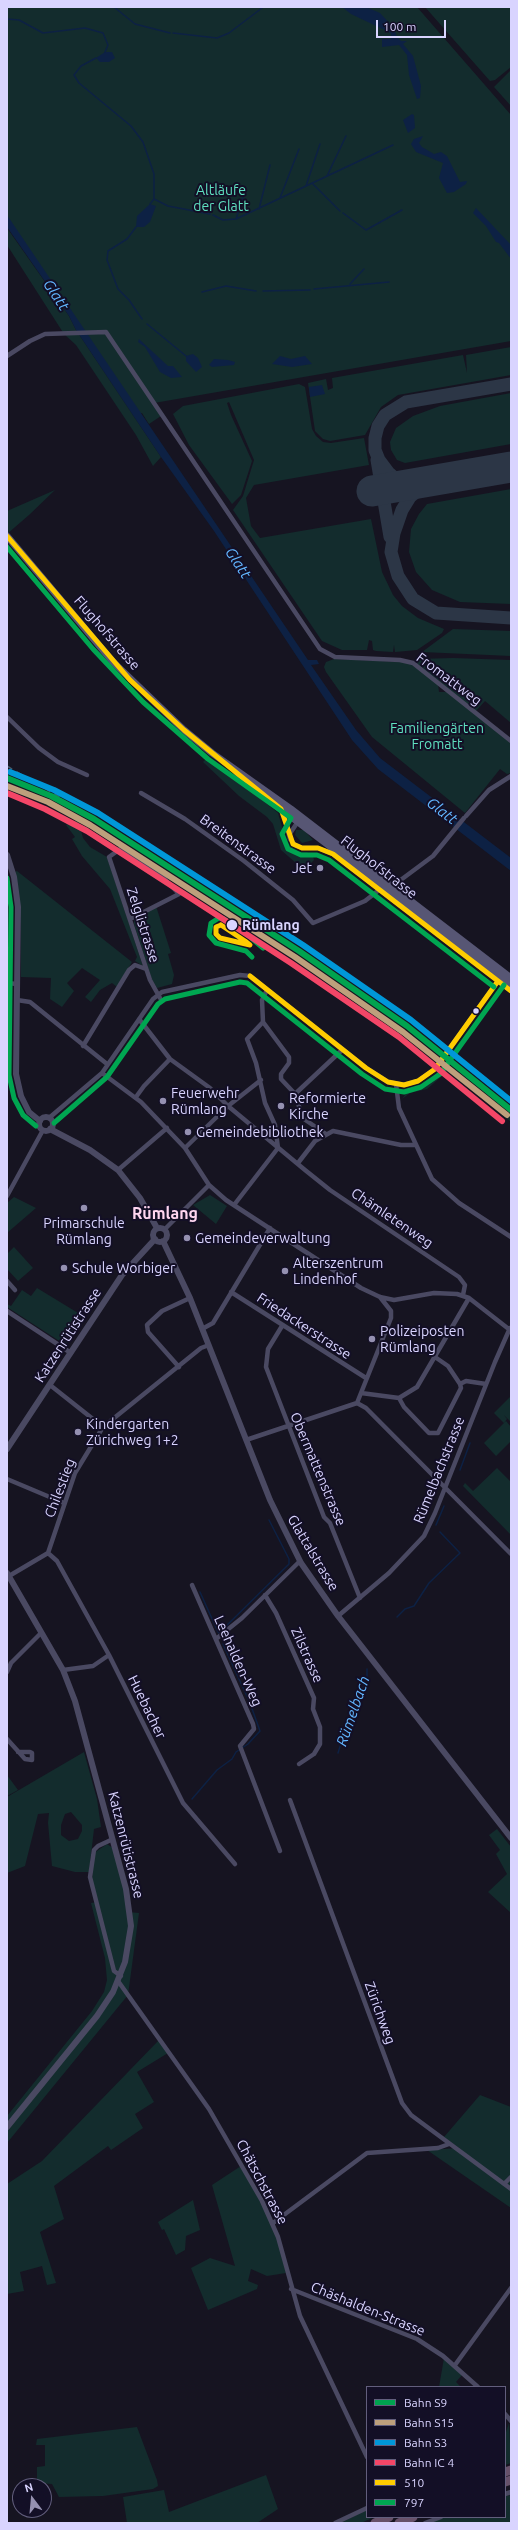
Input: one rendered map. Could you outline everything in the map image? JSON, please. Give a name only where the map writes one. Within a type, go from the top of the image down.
[{"type":"highway","points":[[375,2523],[387,2518]]},
{"type":"highway","points":[[399,2523],[411,2518]]},
{"type":"main road","name":"Flughofstrasse","points":[[7,536],[98,645],[130,680],[184,730],[234,769],[247,776],[297,818],[511,984]]},
{"type":"main road","name":"Flughofstrasse","points":[[234,769],[244,781],[388,884],[511,978]]},
{"type":"street","name":"Fromattweg","points":[[7,356],[30,341],[45,334],[106,332],[320,649],[335,657],[400,660],[413,663],[511,741]]},
{"type":"street","points":[[7,717],[39,748],[58,762],[87,775]]},
{"type":"street","points":[[388,884],[402,879],[433,856],[489,790],[511,776]]},
{"type":"street","name":"Breitenstrasse","points":[[141,793],[195,826],[250,865],[293,900],[313,923],[365,901],[379,890]]},
{"type":"street","points":[[279,807],[284,814],[292,842],[297,847],[318,848],[333,854],[511,991]]},
{"type":"street","points":[[288,828],[297,818]]},
{"type":"street","points":[[289,835],[297,818]]},
{"type":"street","name":"Zelglistrasse","points":[[130,919],[179,894],[160,874],[120,849],[114,851],[109,857],[146,969],[159,996]]},
{"type":"street","points":[[7,855],[18,907],[15,1057],[18,1086],[29,1112],[40,1121]]},
{"type":"street","points":[[402,879],[400,888],[404,896]]},
{"type":"street","points":[[83,1046],[129,970],[135,965],[146,969]]},
{"type":"street","points":[[40,1121],[49,1118],[102,1073],[139,1019],[159,996],[174,988],[240,975],[250,976],[342,1050],[379,1077],[396,1084],[418,1081],[435,1068],[498,981]]},
{"type":"street","points":[[7,983],[17,984]]},
{"type":"street","points":[[267,990],[262,1000],[263,1022],[288,1057],[289,1063],[281,1074],[281,1079],[295,1094],[301,1117],[326,1134]]},
{"type":"street","points":[[17,1000],[30,1002],[107,1064]]},
{"type":"street","name":"Chämletenweg","points":[[139,1019],[170,1059],[210,1088],[228,1106],[330,1190],[459,1277],[465,1285],[463,1295]]},
{"type":"street","points":[[234,1205],[278,1148],[275,1125],[265,1103],[261,1080],[247,1039],[263,1022]]},
{"type":"street","points":[[295,1094],[342,1050]]},
{"type":"street","points":[[136,1097],[170,1059]]},
{"type":"street","points":[[102,1073],[136,1097],[167,1128],[185,1148],[209,1185],[234,1205],[361,1288],[380,1297],[394,1300],[442,1292],[463,1295],[510,1329]]},
{"type":"street","points":[[185,1148],[228,1106],[261,1080]]},
{"type":"street","points":[[396,1084],[399,1108],[427,1170],[439,1187],[458,1203],[511,1237]]},
{"type":"street","points":[[49,1118],[52,1123],[50,1129]]},
{"type":"street","points":[[40,1121],[39,1126],[43,1130]]},
{"type":"street","points":[[118,1170],[167,1128]]},
{"type":"street","points":[[43,1130],[50,1129],[90,1150],[118,1170],[140,1198],[157,1228]]},
{"type":"street","points":[[7,1196],[43,1130]]},
{"type":"street","points":[[298,1163],[315,1141],[326,1134],[340,1132],[401,1145],[415,1145]]},
{"type":"street","points":[[165,1229],[209,1185]]},
{"type":"street","points":[[157,1228],[165,1229]]},
{"type":"street","points":[[157,1228],[153,1234],[154,1239],[163,1241],[167,1235],[165,1229]]},
{"type":"street","points":[[202,1329],[213,1323],[270,1228]]},
{"type":"street","name":"Katzenrütistrasse","points":[[7,1449],[122,1275],[154,1239]]},
{"type":"street","name":"Glattalstrasse","points":[[163,1241],[190,1298],[279,1521],[300,1561],[338,1616],[511,1838]]},
{"type":"street","points":[[7,1281],[15,1290]]},
{"type":"street","name":"Friedackerstrasse","points":[[232,1292],[282,1326],[366,1378]]},
{"type":"street","points":[[357,1403],[392,1315],[380,1297]]},
{"type":"street","points":[[179,1367],[148,1332],[147,1325],[162,1311],[190,1298]]},
{"type":"street","points":[[361,1392],[399,1398],[417,1387],[469,1298]]},
{"type":"street","points":[[7,1311],[71,1352]]},
{"type":"street","name":"Obermattenstrasse","points":[[282,1326],[268,1349],[265,1360],[266,1367],[287,1425],[324,1517],[330,1523],[360,1598]]},
{"type":"street","name":"Rümelbachstrasse","points":[[338,1616],[390,1573],[424,1536],[446,1487],[486,1384],[510,1329]]},
{"type":"street","name":"Chilestieg","points":[[48,1553],[78,1465],[103,1427],[179,1367],[200,1348],[208,1345]]},
{"type":"street","points":[[399,1398],[404,1407],[429,1433],[434,1434],[442,1428],[461,1388],[460,1384],[445,1363],[435,1357]]},
{"type":"street","points":[[460,1384],[466,1381],[486,1384]]},
{"type":"street","points":[[50,1385],[81,1408],[103,1427]]},
{"type":"street","points":[[246,1440],[287,1425],[357,1403],[366,1408],[511,1554]]},
{"type":"street","points":[[7,1479],[64,1503]]},
{"type":"street","points":[[8,1574],[48,1553]]},
{"type":"street","name":"Huebacher","points":[[48,1553],[57,1561],[109,1655],[183,1803],[235,1864]]},
{"type":"street","points":[[216,1639],[223,1635],[300,1561]]},
{"type":"street","name":"Katzenrütistrasse","points":[[7,2127],[97,2016],[119,1978],[130,1938],[130,1915],[126,1889],[75,1701],[63,1670],[8,1574]]},
{"type":"street","name":"Leehalden-Weg","points":[[192,1585],[254,1727],[239,1747],[280,1851]]},
{"type":"street","name":"Zilstrasse","points":[[265,1595],[276,1613],[314,1698],[313,1709],[320,1727],[320,1744],[314,1754],[299,1764]]},
{"type":"street","points":[[7,1672],[10,1663],[41,1633]]},
{"type":"street","points":[[63,1670],[93,1666],[109,1655]]},
{"type":"street","points":[[7,1739],[18,1752]]},
{"type":"street","name":"Zürichweg","points":[[290,1800],[402,2103],[411,2115],[511,2189]]},
{"type":"street","name":"Chätschstrasse","points":[[113,1839],[94,1850],[90,1877],[114,1971],[209,2110],[251,2180],[273,2223],[291,2289],[308,2334],[366,2455]]},
{"type":"street","points":[[273,2223],[367,2153],[438,2148],[450,2144]]},
{"type":"street","points":[[504,2184],[511,2176]]},
{"type":"street","points":[[455,2365],[511,2288]]},
{"type":"street","name":"Chäshalden-Strasse","points":[[291,2289],[417,2339],[455,2365],[477,2386]]},
{"type":"street","points":[[335,2523],[366,2508]]},
{"type":"street","points":[[425,2523],[438,2518]]},
{"type":"green space","name":"Altläufe der Glatt","points":[[7,7],[417,7],[511,115],[511,341],[154,403],[161,416],[149,424],[142,413],[137,414],[7,223]]},
{"type":"green space","points":[[425,7],[511,7],[511,67],[495,80],[490,81]]},
{"type":"green space","points":[[511,70],[511,106],[494,87]]},
{"type":"green space","points":[[7,228],[69,316],[76,330],[161,457],[153,466],[136,435],[76,345],[64,334],[7,245]]},
{"type":"green space","points":[[511,347],[511,375],[398,395],[381,407],[365,435],[330,441],[323,439],[315,431],[308,383],[326,379],[328,390],[333,388],[332,378],[463,355],[467,373],[466,355]]},
{"type":"green space","points":[[299,384],[305,387],[312,429],[316,436],[323,442],[331,443],[364,438],[369,465],[254,485],[246,498],[251,526],[260,538],[371,519],[382,572],[393,595],[402,606],[418,618],[444,629],[442,633],[417,650],[395,652],[394,645],[393,652],[376,651],[373,650],[372,641],[369,640],[367,650],[342,650],[322,641],[233,510],[243,496],[254,460],[229,402],[227,403],[231,415],[252,461],[241,495],[232,504],[189,445],[173,414],[183,406]]},
{"type":"green space","points":[[511,393],[511,444],[405,463],[397,460],[391,450],[390,442],[396,428],[413,416],[440,406]]},
{"type":"green space","points":[[511,489],[511,604],[460,602],[432,590],[416,572],[409,552],[411,529],[419,514],[427,504]]},
{"type":"green space","points":[[55,490],[29,515],[7,534],[7,511]]},
{"type":"green space","points":[[453,629],[511,631],[511,656],[422,652]]},
{"type":"green space","points":[[453,658],[511,660],[511,723],[485,701],[476,711],[415,662],[418,659]]},
{"type":"green space","name":"Familiengärten Fromatt","points":[[334,659],[403,662],[414,665],[438,684],[439,692],[449,692],[511,742],[511,773],[507,774],[500,769],[465,813],[372,737],[326,672],[324,667],[326,662]]},
{"type":"green space","points":[[207,758],[223,768],[278,813],[287,844],[299,852],[307,852],[313,856],[314,860],[304,870],[281,850],[273,824],[267,817],[239,796],[203,762]]},
{"type":"green space","points":[[78,819],[83,838],[90,847],[107,857],[143,966],[135,961],[137,957],[110,889],[82,856],[72,839],[75,837],[66,825]]},
{"type":"green space","points":[[296,830],[304,830],[313,840],[302,843],[295,835]]},
{"type":"green space","points":[[17,871],[132,962],[117,987],[112,983],[100,990],[91,1002],[85,997],[100,980],[82,968],[67,983],[74,991],[62,1007],[50,999],[51,978],[21,977],[21,925],[15,872]]},
{"type":"green space","points":[[156,906],[171,953],[168,954],[174,975],[172,984],[157,988],[152,980],[134,924],[134,918],[139,915],[148,944],[154,943],[143,912]]},
{"type":"green space","points":[[493,998],[492,1001],[459,1051],[455,1048]]},
{"type":"green space","points":[[445,1063],[511,1116],[511,1122],[448,1071],[427,1089],[410,1093],[402,1099],[409,1090],[429,1081]]},
{"type":"green space","points":[[210,1195],[227,1206],[216,1224],[193,1205]]},
{"type":"green space","points":[[14,1197],[36,1208],[7,1233],[7,1203]]},
{"type":"green space","points":[[14,1247],[33,1268],[18,1281],[7,1269],[7,1254]]},
{"type":"green space","points":[[37,1288],[83,1316],[68,1338],[67,1346],[7,1307],[7,1304],[11,1306],[22,1290],[31,1296]]},
{"type":"green space","points":[[511,1396],[511,1422],[504,1415],[507,1419],[504,1423],[494,1413]]},
{"type":"green space","points":[[506,1421],[511,1427],[511,1441],[496,1456],[484,1443]]},
{"type":"green space","points":[[497,1468],[511,1482],[511,1535],[463,1486],[465,1483],[473,1491]]},
{"type":"green space","points":[[84,1752],[97,1799],[101,1827],[94,1829],[89,1872],[75,1872],[52,1866],[48,1823],[49,1813],[38,1814],[25,1866],[7,1873],[7,1797]],"holes":[[[71,1812],[82,1825],[82,1831],[78,1839],[69,1841],[61,1835],[61,1825],[65,1814]]]},
{"type":"green space","points":[[7,1775],[18,1790],[7,1796]]},
{"type":"green space","points":[[497,1829],[511,1847],[511,1913],[488,1892],[507,1874],[496,1854],[500,1850],[489,1835]]},
{"type":"green space","points":[[107,1844],[113,1848],[124,1886],[128,1912],[139,1913],[128,1995],[7,2143],[7,2116],[92,2011],[104,1992],[107,1980],[105,1958],[91,1903],[97,1902],[92,1880],[94,1853]]},
{"type":"green space","points":[[159,2040],[168,2053],[137,2072],[154,2102],[135,2114],[143,2128],[111,2150],[108,2146],[54,2186],[64,2219],[40,2232],[56,2283],[47,2285],[42,2266],[20,2272],[24,2291],[7,2294],[7,2184],[42,2161]]},
{"type":"green space","points":[[480,2095],[511,2107],[511,2208],[427,2150],[459,2148],[444,2137]]},
{"type":"green space","points":[[241,2166],[261,2201],[278,2239],[286,2273],[267,2276],[251,2269],[248,2281],[258,2285],[257,2289],[208,2310],[191,2268],[210,2258],[235,2266],[212,2185]]},
{"type":"green space","points":[[193,2200],[200,2230],[186,2236],[185,2250],[176,2255],[164,2229],[162,2230],[158,2222]]},
{"type":"green space","points":[[444,2358],[462,2375],[456,2382],[460,2386],[439,2386]]},
{"type":"green space","points":[[509,2423],[511,2463],[506,2465],[506,2432]]},
{"type":"green space","points":[[137,2427],[158,2486],[153,2489],[103,2496],[59,2497],[52,2484],[52,2478],[37,2478],[37,2467],[45,2466],[45,2445],[36,2445],[37,2439]]},
{"type":"green space","points":[[266,2475],[278,2509],[257,2523],[127,2523],[123,2497],[164,2490],[169,2512]]},
{"type":"green space","points":[[511,2495],[511,2523],[429,2523],[442,2518],[506,2518],[506,2496]]},
{"type":"green space","points":[[366,2510],[366,2518],[372,2518],[361,2523],[340,2523]]},
{"type":"water","points":[[342,7],[366,7],[380,13],[394,28],[397,37],[401,41],[407,41],[403,44],[413,56],[421,86],[420,98],[417,99],[409,75],[407,55],[399,45],[382,47],[382,39],[391,39],[391,33],[351,14]]},
{"type":"water","points":[[105,52],[112,52],[115,58],[109,62],[100,62],[96,58]]},
{"type":"water","points":[[412,114],[414,115],[415,128],[408,133],[403,120]]},
{"type":"water","points":[[423,136],[419,143],[422,147],[434,154],[441,152],[447,156],[460,182],[467,181],[466,184],[454,192],[447,193],[439,178],[443,163],[416,152],[411,144],[414,139]]},
{"type":"water","points":[[150,204],[156,206],[150,222],[144,227],[136,227],[137,216]]},
{"type":"water","points":[[476,208],[511,245],[511,259],[499,243],[496,242],[486,226],[473,213]]},
{"type":"water","name":"Glatt","points":[[7,215],[308,660],[317,660],[319,664],[311,665],[356,730],[380,758],[511,858],[511,871],[378,769],[352,740],[214,531],[161,457],[76,330],[69,316],[7,227]]},
{"type":"water","points":[[139,339],[168,366],[173,366],[182,377],[171,378],[160,372],[145,347],[138,342]]},
{"type":"water","points":[[193,354],[198,358],[202,367],[196,372],[186,361],[186,356]]},
{"type":"water","points":[[280,356],[291,359],[305,356],[312,364],[292,367],[272,364]]},
{"type":"water","points":[[214,359],[235,362],[234,365],[212,367],[209,365]]},
{"type":"water","points":[[322,385],[325,394],[310,397],[309,387]]},
{"type":"waterway","points":[[114,7],[135,24],[170,33]]},
{"type":"waterway","points":[[173,33],[217,38],[229,33],[262,8]]},
{"type":"waterway","points":[[7,19],[19,20],[43,33],[85,28],[103,33],[108,45],[105,52]]},
{"type":"waterway","points":[[96,58],[81,66],[74,75],[79,83],[131,126],[143,142],[154,174],[154,199],[150,204]]},
{"type":"waterway","points":[[327,176],[346,136]]},
{"type":"waterway","points":[[306,186],[320,144]]},
{"type":"waterway","points":[[213,215],[223,220],[236,219],[393,145]]},
{"type":"waterway","points":[[280,198],[299,149]]},
{"type":"waterway","points":[[259,209],[270,165]]},
{"type":"waterway","points":[[312,183],[340,211]]},
{"type":"waterway","points":[[236,219],[245,191]]},
{"type":"waterway","points":[[154,199],[168,206],[210,214]]},
{"type":"waterway","points":[[343,213],[366,230],[402,210]]},
{"type":"waterway","points":[[136,227],[127,239],[108,251],[107,260],[118,289],[129,300],[142,319]]},
{"type":"waterway","points":[[350,284],[364,269]]},
{"type":"waterway","points":[[314,289],[389,282]]},
{"type":"waterway","points":[[202,292],[226,286],[256,291]]},
{"type":"waterway","points":[[263,291],[310,290]]},
{"type":"waterway","points":[[147,324],[186,356]]},
{"type":"waterway","name":"Rümelbach","points":[[460,1470],[470,1443]]},
{"type":"waterway","name":"Rümelbach","points":[[436,1525],[444,1506]]},
{"type":"waterway","points":[[219,1633],[289,1564],[289,1559],[269,1520]]},
{"type":"waterway","name":"Rümelbach","points":[[397,1617],[405,1609],[414,1606],[429,1583],[460,1553],[440,1532]]},
{"type":"waterway","points":[[200,1592],[218,1632]]},
{"type":"waterway","points":[[192,1799],[217,1770],[232,1759],[236,1752],[248,1744],[260,1731],[250,1703],[223,1644]]},
{"type":"waterway","name":"Rümelbach","points":[[338,1753],[353,1704],[367,1681],[367,1669]]},
{"type":"taxiway","points":[[421,483],[408,484],[398,481],[388,472],[379,460],[375,450],[375,438],[378,426],[385,415],[406,402],[511,384]]},
{"type":"taxiway","points":[[377,460],[390,537]]},
{"type":"taxiway","points":[[449,478],[430,482],[422,487],[410,497],[402,510],[394,533],[391,552],[398,576],[413,599],[436,613],[511,618]]},
{"type":"runway","points":[[372,491],[511,467]]},
{"type":"railway","points":[[7,766],[61,798]]},
{"type":"rail line","name":"S3","points":[[10,772],[54,790],[98,813],[303,945],[411,1020],[511,1101]]},
{"type":"rail line","name":"S9","points":[[7,778],[51,796],[94,819],[299,951],[407,1026],[511,1110]]},
{"type":"rail line","name":"S15","points":[[7,786],[48,802],[90,825],[295,957],[403,1032],[507,1115]]},
{"type":"transit line","name":"510","points":[[7,536],[130,680],[184,730],[281,809],[293,844],[302,848],[318,848],[333,854],[511,991]]},
{"type":"transit line","name":"797","points":[[7,547],[93,649],[143,702],[208,759],[291,818],[282,834],[288,849],[301,855],[317,855],[329,860],[494,987]]},
{"type":"transit line","points":[[7,793],[45,809],[87,831],[291,963],[399,1037],[502,1121]]},
{"type":"transit line","name":"797","points":[[7,878],[11,907],[9,1075],[14,1098],[23,1115],[36,1126]]},
{"type":"transit line","name":"797","points":[[252,957],[246,951],[216,943],[209,935],[211,923],[219,918],[224,919],[249,936],[263,948]]},
{"type":"transit line","name":"510","points":[[221,925],[245,941],[250,945],[220,938],[216,934],[216,927],[221,925]]},
{"type":"transit line","name":"510","points":[[250,976],[366,1068],[388,1082],[404,1085],[418,1081],[435,1069],[498,981]]},
{"type":"transit line","name":"797","points":[[54,1123],[107,1077],[158,1004],[165,999],[240,982],[247,983],[362,1074],[385,1089],[404,1092],[421,1087],[440,1074],[504,985]]},
{"type":"place","name":"Jet","points":[[320,868]]},
{"type":"place","name":"Rümlang","points":[[232,925]]},
{"type":"place","name":"Feuerwehr Rümlang","points":[[163,1101]]},
{"type":"place","name":"Reformierte Kirche","points":[[281,1106]]},
{"type":"place","name":"Gemeindebibliothek","points":[[188,1132]]},
{"type":"place","name":"Primarschule Rümlang","points":[[84,1208]]},
{"type":"place","name":"Gemeindeverwaltung","points":[[187,1238]]},
{"type":"place","name":"Schule Worbiger","points":[[64,1268]]},
{"type":"place","name":"Alterszentrum Lindenhof","points":[[285,1271]]},
{"type":"place","name":"Polizeiposten Rümlang","points":[[372,1339]]},
{"type":"place","name":"Kindergarten Zürichweg 1+2","points":[[78,1432]]},
{"type":"district","name":"Rümlang","points":[[165,1214]]}]
